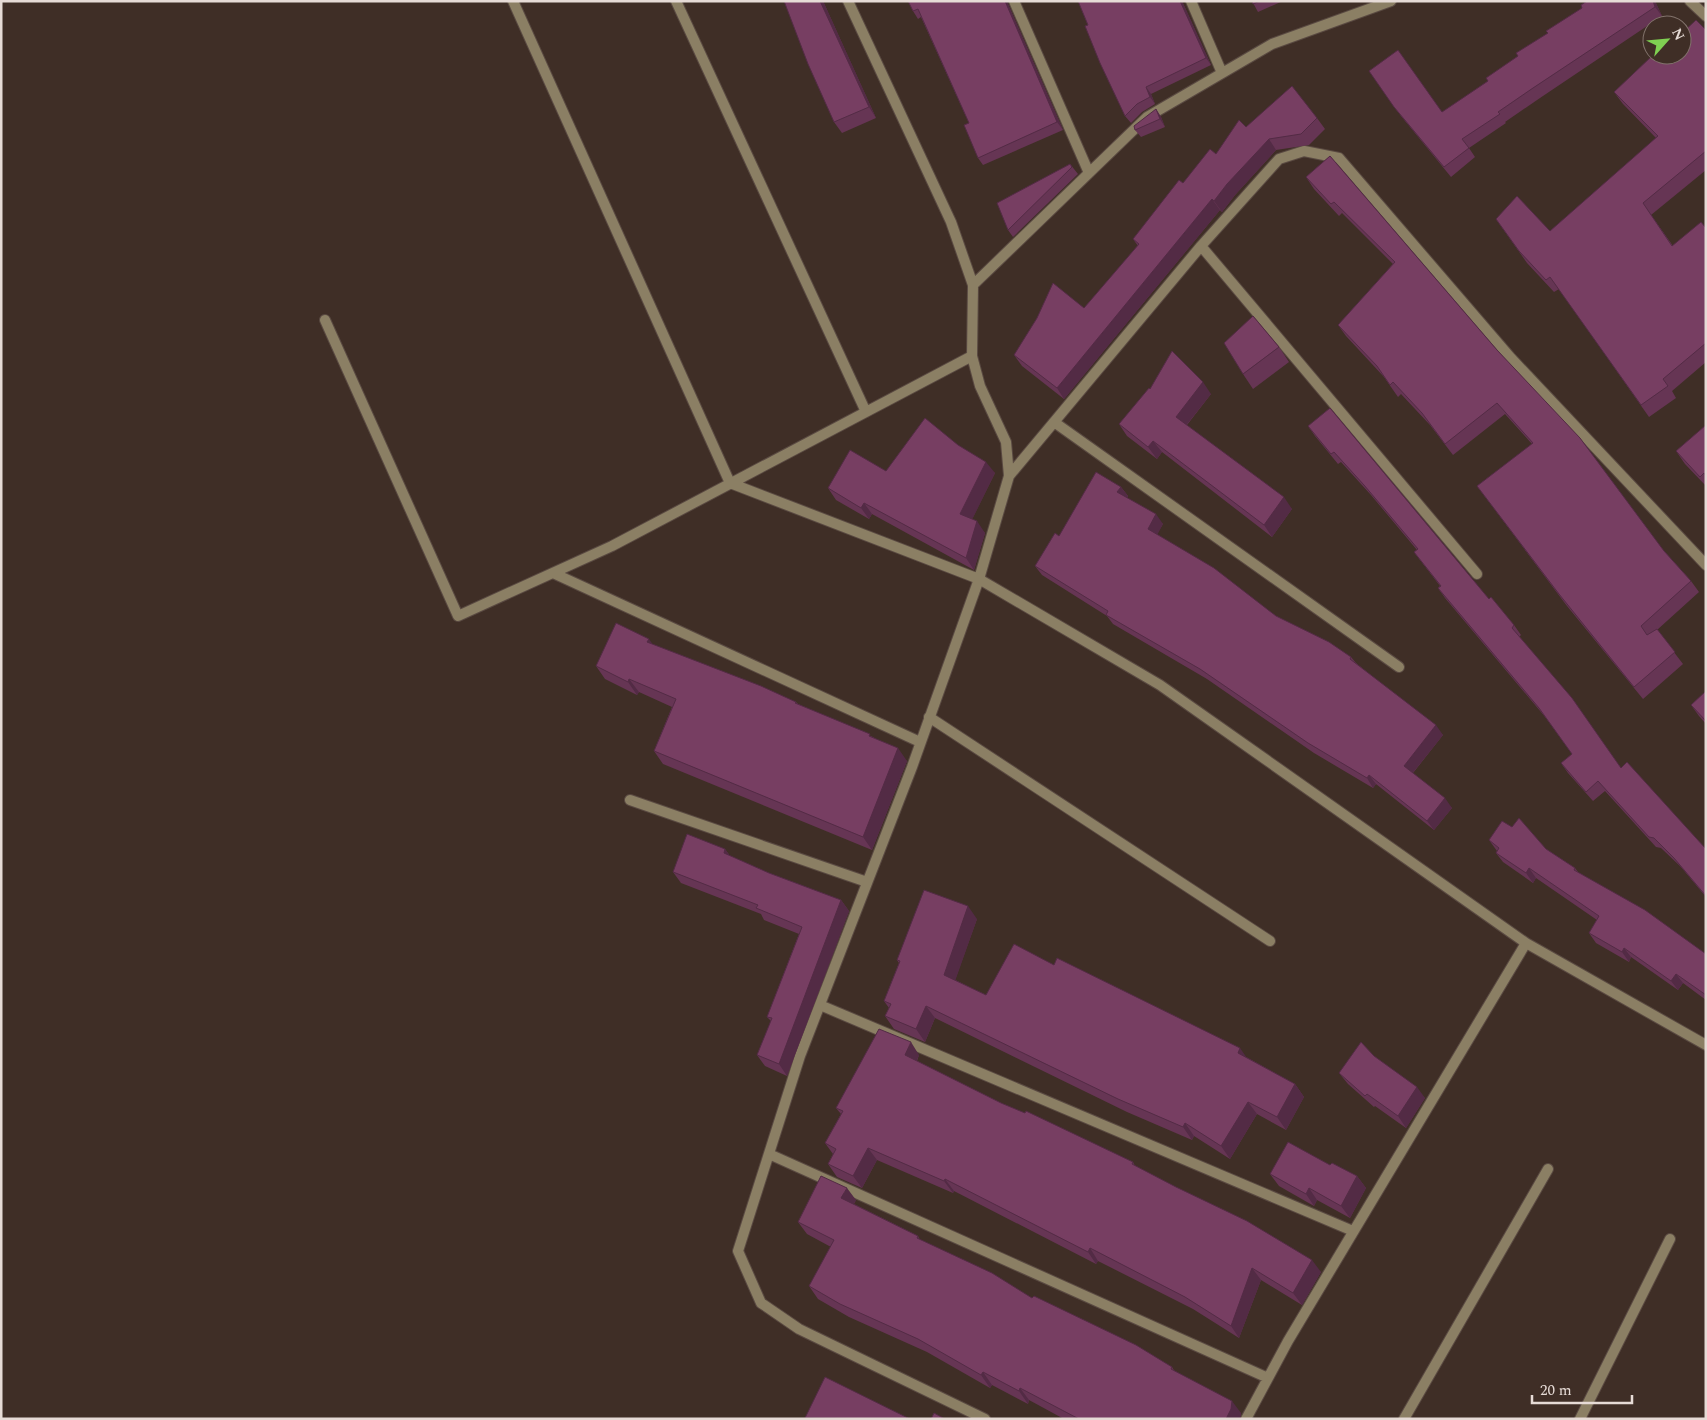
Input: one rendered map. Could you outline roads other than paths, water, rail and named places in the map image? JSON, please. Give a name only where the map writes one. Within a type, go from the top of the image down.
[{"type":"street","points":[[513,1],[730,483],[979,579],[1160,685],[1526,943],[1706,1045]]},
{"type":"street","points":[[676,1],[866,412]]},
{"type":"street","points":[[848,1],[951,222],[973,285],[972,356],[980,386],[1006,442],[1009,476],[979,579],[868,882],[800,1056],[738,1251],[760,1303],[799,1329],[985,1419]]},
{"type":"street","points":[[1014,1],[1089,173]]},
{"type":"street","points":[[1191,1],[1222,73]]},
{"type":"street","points":[[1356,1],[1360,12]]},
{"type":"street","points":[[973,285],[1147,117],[1272,44],[1392,1]]},
{"type":"street","points":[[1690,1],[1706,16]]},
{"type":"street","points":[[1009,476],[1201,246],[1279,159],[1304,151],[1339,158],[1510,357],[1706,564]]},
{"type":"street","points":[[1201,246],[1477,574]]},
{"type":"street","points":[[325,320],[458,616],[612,546],[972,356]]},
{"type":"street","points":[[1054,422],[1400,667]]},
{"type":"street","points":[[553,573],[920,742]]},
{"type":"street","points":[[929,717],[1270,941]]},
{"type":"street","points":[[630,800],[868,882]]},
{"type":"street","points":[[1246,1419],[1353,1231],[1526,943]]},
{"type":"street","points":[[820,1005],[1353,1231]]},
{"type":"street","points":[[769,1154],[1268,1378]]},
{"type":"street","points":[[1404,1419],[1548,1169]]},
{"type":"street","points":[[1580,1419],[1670,1239]]}]
